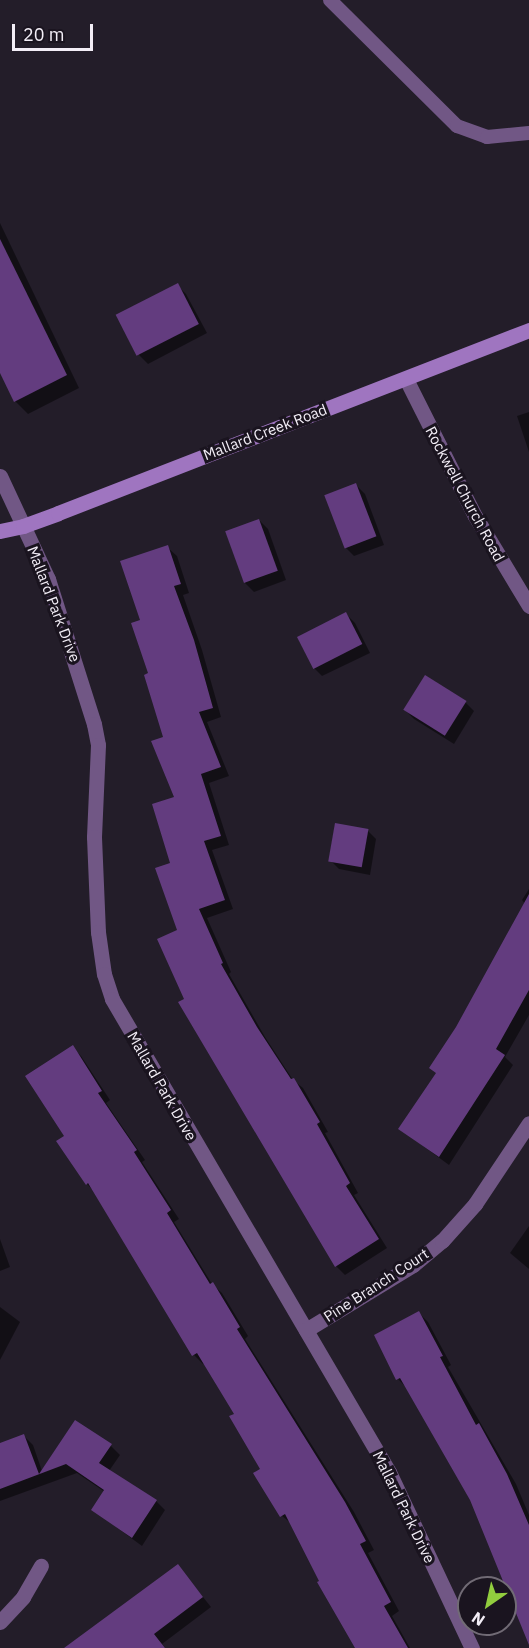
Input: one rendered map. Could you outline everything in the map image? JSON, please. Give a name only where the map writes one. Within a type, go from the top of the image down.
[{"type":"main road","name":"Mallard Creek Road","points":[[0,531],[23,526],[529,330]]},
{"type":"street","name":"Rockwell Church Road","points":[[406,379],[475,516],[529,606]]},
{"type":"street","name":"Mallard Park Drive","points":[[0,477],[48,579],[94,724],[98,745],[94,837],[98,932],[104,974],[112,999],[164,1092],[389,1472],[472,1648]]},
{"type":"street","name":"Pine Branch Court","points":[[306,1330],[413,1265],[442,1241],[475,1204],[528,1126]]},
{"type":"street","points":[[0,1622],[23,1596],[41,1566]]},
{"type":"lane","points":[[330,0],[457,126],[487,137],[529,133]]},
{"type":"building","points":[[0,239],[67,375],[14,402],[0,373]]},
{"type":"building","points":[[178,283],[199,324],[137,356],[116,315]]},
{"type":"building","points":[[356,483],[376,536],[345,548],[324,495]]},
{"type":"building","points":[[259,519],[278,571],[244,583],[225,531]]},
{"type":"building","points":[[168,545],[181,584],[174,586],[194,640],[213,708],[199,712],[221,767],[201,774],[221,836],[204,841],[225,900],[199,909],[223,963],[221,964],[257,1027],[291,1079],[294,1078],[320,1122],[317,1124],[350,1183],[346,1186],[379,1239],[335,1267],[178,1002],[184,999],[157,939],[177,930],[155,868],[170,863],[152,804],[174,797],[151,741],[163,737],[144,675],[148,673],[131,623],[140,620],[120,561]]},
{"type":"building","points":[[346,612],[362,644],[313,669],[297,637]]},
{"type":"building","points":[[425,675],[467,701],[445,736],[403,710]]},
{"type":"building","points":[[335,823],[368,829],[362,867],[328,861]]},
{"type":"building","points":[[529,894],[529,990],[496,1049],[505,1055],[439,1157],[398,1129],[436,1073],[429,1068],[456,1027]]},
{"type":"building","points":[[73,1045],[102,1091],[98,1093],[137,1150],[134,1152],[171,1210],[167,1213],[210,1284],[213,1282],[240,1327],[237,1329],[345,1502],[366,1541],[360,1544],[391,1602],[384,1606],[408,1648],[355,1648],[317,1582],[319,1581],[285,1514],[280,1517],[253,1473],[260,1469],[229,1416],[234,1414],[197,1353],[192,1356],[88,1183],[86,1185],[56,1141],[64,1136],[25,1076]]},
{"type":"building","points":[[419,1311],[476,1425],[479,1423],[507,1474],[529,1525],[529,1645],[517,1616],[517,1576],[501,1576],[470,1500],[400,1378],[396,1380],[374,1335]]},
{"type":"building","points":[[75,1420],[112,1444],[99,1463],[157,1500],[132,1538],[91,1510],[104,1490],[66,1464],[0,1489],[0,1443],[24,1434],[39,1474]]},
{"type":"building","points":[[178,1564],[203,1597],[154,1634],[165,1648],[64,1648]]}]
